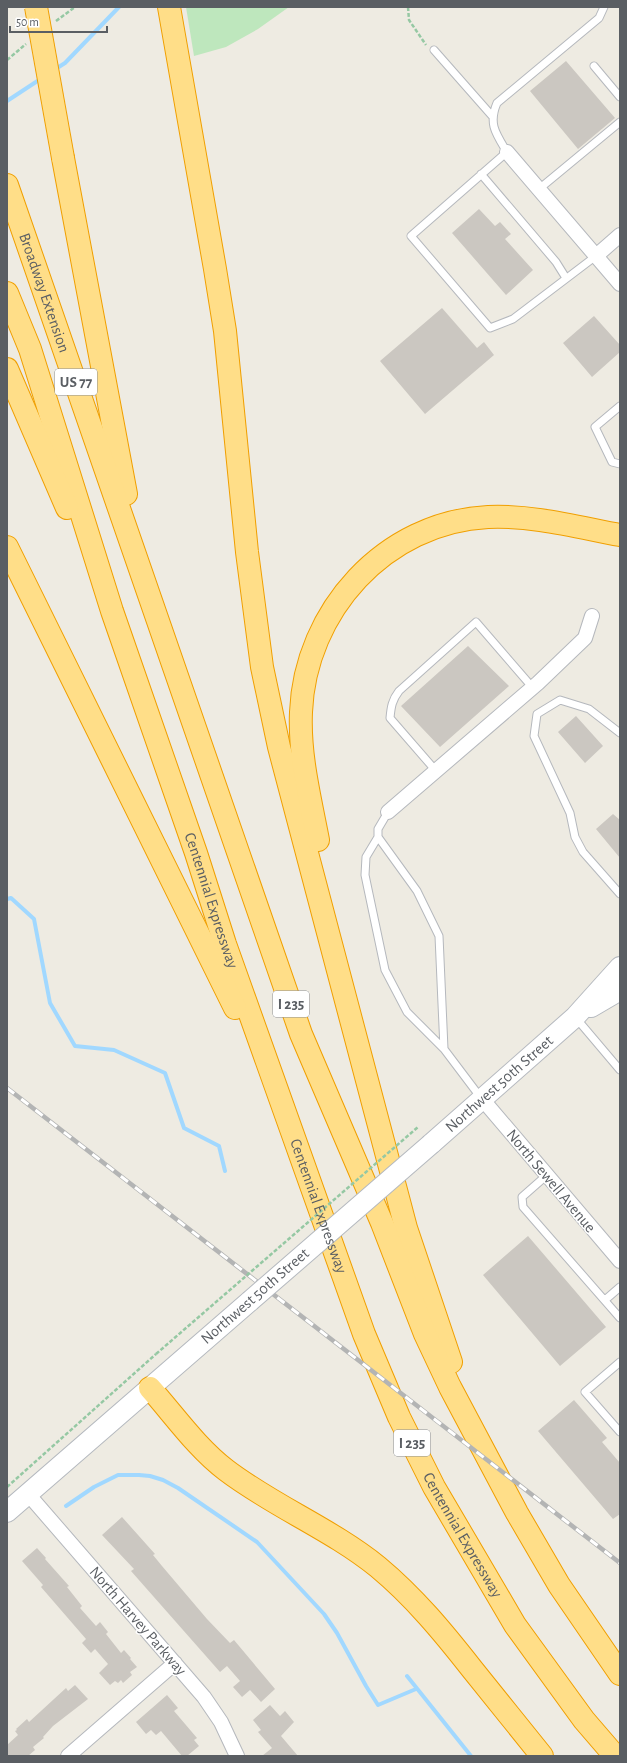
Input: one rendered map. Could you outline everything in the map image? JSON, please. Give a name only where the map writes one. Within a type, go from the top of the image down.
[{"type":"highway","points":[[36,7],[138,560]]},
{"type":"highway","points":[[169,7],[225,331],[247,552],[262,667],[279,747],[406,1228],[476,1435]]},
{"type":"highway","name":"Broadway Extension","points":[[10,194],[138,560]]},
{"type":"highway","name":"Broadway Extension","points":[[7,293],[30,349],[112,612]]},
{"type":"highway","points":[[7,369],[112,612]]},
{"type":"highway","points":[[350,1015],[305,772],[301,723],[303,692],[307,666],[313,648],[326,620],[349,588],[379,560],[409,540],[454,522],[488,518],[522,519],[620,535]]},
{"type":"highway","points":[[7,547],[277,1094]]},
{"type":"highway","name":"I 235","points":[[138,560],[301,1034],[382,1223],[425,1334],[476,1435],[559,1585],[620,1674]]},
{"type":"highway","name":"Centennial Expressway","points":[[112,612],[277,1094],[364,1334],[399,1417],[434,1487],[515,1625],[584,1720],[615,1756]]},
{"type":"highway","points":[[150,1388],[200,1445],[224,1469],[247,1485],[345,1544],[376,1566],[401,1587],[434,1622],[542,1756]]},
{"type":"main road","name":"Northwest 50th Street","points":[[7,1512],[483,1100],[575,1017],[620,967]]},
{"type":"main road","name":"Northwest 50th Street","points":[[575,1017],[620,990]]},
{"type":"street","points":[[507,152],[620,284]]},
{"type":"street","points":[[596,256],[620,235]]},
{"type":"street","points":[[388,812],[533,688],[585,638],[592,616]]},
{"type":"street","name":"North Sewell Avenue","points":[[483,1100],[620,1261]]},
{"type":"street","name":"North Harvey Parkway","points":[[28,1494],[214,1710],[222,1722],[237,1756]]},
{"type":"street","points":[[68,1756],[175,1663]]},
{"type":"lane","points":[[596,256],[513,319],[490,328],[411,236],[507,152],[494,128],[493,117],[497,103],[599,18],[604,7]]},
{"type":"lane","points":[[434,50],[493,117]]},
{"type":"lane","points":[[594,66],[620,97]]},
{"type":"lane","points":[[539,189],[620,122]]},
{"type":"lane","points":[[481,174],[556,262],[566,278]]},
{"type":"lane","points":[[620,406],[595,428],[612,462],[620,464]]},
{"type":"lane","points":[[436,771],[390,718],[393,698],[476,622],[533,688]]},
{"type":"lane","points":[[620,733],[589,709],[560,700],[537,714],[534,736],[570,813],[575,837],[583,852],[620,894]]},
{"type":"lane","points":[[388,812],[378,829],[378,837],[366,857],[364,875],[385,970],[406,1012],[444,1049],[483,1100]]},
{"type":"lane","points":[[378,837],[417,891],[439,936],[444,1049]]},
{"type":"lane","points":[[575,1017],[620,1070]]},
{"type":"lane","points":[[547,1176],[522,1197],[523,1207],[620,1318]]},
{"type":"lane","points":[[605,1300],[620,1287]]},
{"type":"lane","points":[[620,1362],[585,1392],[620,1432]]},
{"type":"path","points":[[408,7],[409,20],[426,46]]},
{"type":"path","name":"Northwest 50th Street","points":[[7,1487],[156,1354],[418,1127]]},
{"type":"green space","points":[[186,7],[289,7],[258,29],[226,47],[194,56]]},
{"type":"building","points":[[566,61],[615,118],[578,149],[530,91]]},
{"type":"building","points":[[479,209],[495,226],[500,222],[511,234],[505,239],[533,270],[506,295],[452,233]]},
{"type":"building","points":[[442,308],[477,348],[484,342],[494,355],[425,414],[380,361]]},
{"type":"building","points":[[594,316],[620,345],[620,352],[592,377],[563,343]]},
{"type":"building","points":[[468,646],[509,686],[440,747],[401,706]]},
{"type":"building","points":[[576,716],[603,746],[585,763],[558,732]]},
{"type":"building","points":[[613,814],[620,820],[620,858],[596,829]]},
{"type":"building","points":[[528,1236],[606,1327],[560,1366],[483,1275]]},
{"type":"building","points":[[574,1400],[607,1438],[602,1442],[620,1463],[620,1514],[613,1519],[538,1431]]},
{"type":"building","points":[[122,1517],[155,1554],[153,1555],[207,1619],[230,1643],[234,1640],[275,1689],[261,1702],[250,1690],[242,1697],[233,1687],[240,1681],[227,1666],[220,1672],[131,1571],[134,1569],[102,1535]]},
{"type":"building","points":[[37,1548],[69,1586],[67,1587],[82,1606],[80,1608],[96,1626],[100,1622],[108,1632],[106,1634],[121,1653],[124,1650],[137,1667],[130,1672],[132,1675],[123,1683],[121,1680],[118,1683],[115,1681],[110,1685],[99,1673],[108,1664],[95,1649],[91,1653],[82,1643],[86,1639],[41,1587],[43,1585],[22,1561]]},
{"type":"building","points":[[75,1685],[88,1699],[53,1726],[43,1737],[44,1738],[33,1747],[35,1750],[28,1756],[7,1756],[7,1745],[18,1735],[15,1731],[17,1730],[16,1729],[27,1719],[29,1722],[66,1688],[68,1691]]},
{"type":"building","points":[[167,1695],[178,1708],[174,1711],[197,1738],[194,1740],[199,1746],[187,1756],[182,1756],[161,1731],[156,1735],[151,1730],[146,1734],[136,1722]]},
{"type":"building","points":[[270,1705],[280,1716],[285,1711],[294,1722],[281,1736],[298,1756],[262,1756],[272,1748],[258,1732],[261,1730],[253,1720]]},
{"type":"waterway","points":[[54,70],[65,63],[119,7]]},
{"type":"waterway","points":[[7,101],[42,78]]},
{"type":"waterway","points":[[7,899],[11,898],[34,919],[50,1003],[75,1046],[114,1050],[165,1073],[184,1128],[219,1146],[225,1171]]},
{"type":"waterway","points":[[66,1506],[94,1487],[118,1475],[150,1476],[163,1480],[178,1488],[257,1542],[324,1614],[337,1633],[378,1705],[416,1689]]},
{"type":"waterway","points":[[407,1676],[471,1756]]},
{"type":"railway","points":[[7,1088],[620,1563]]}]
